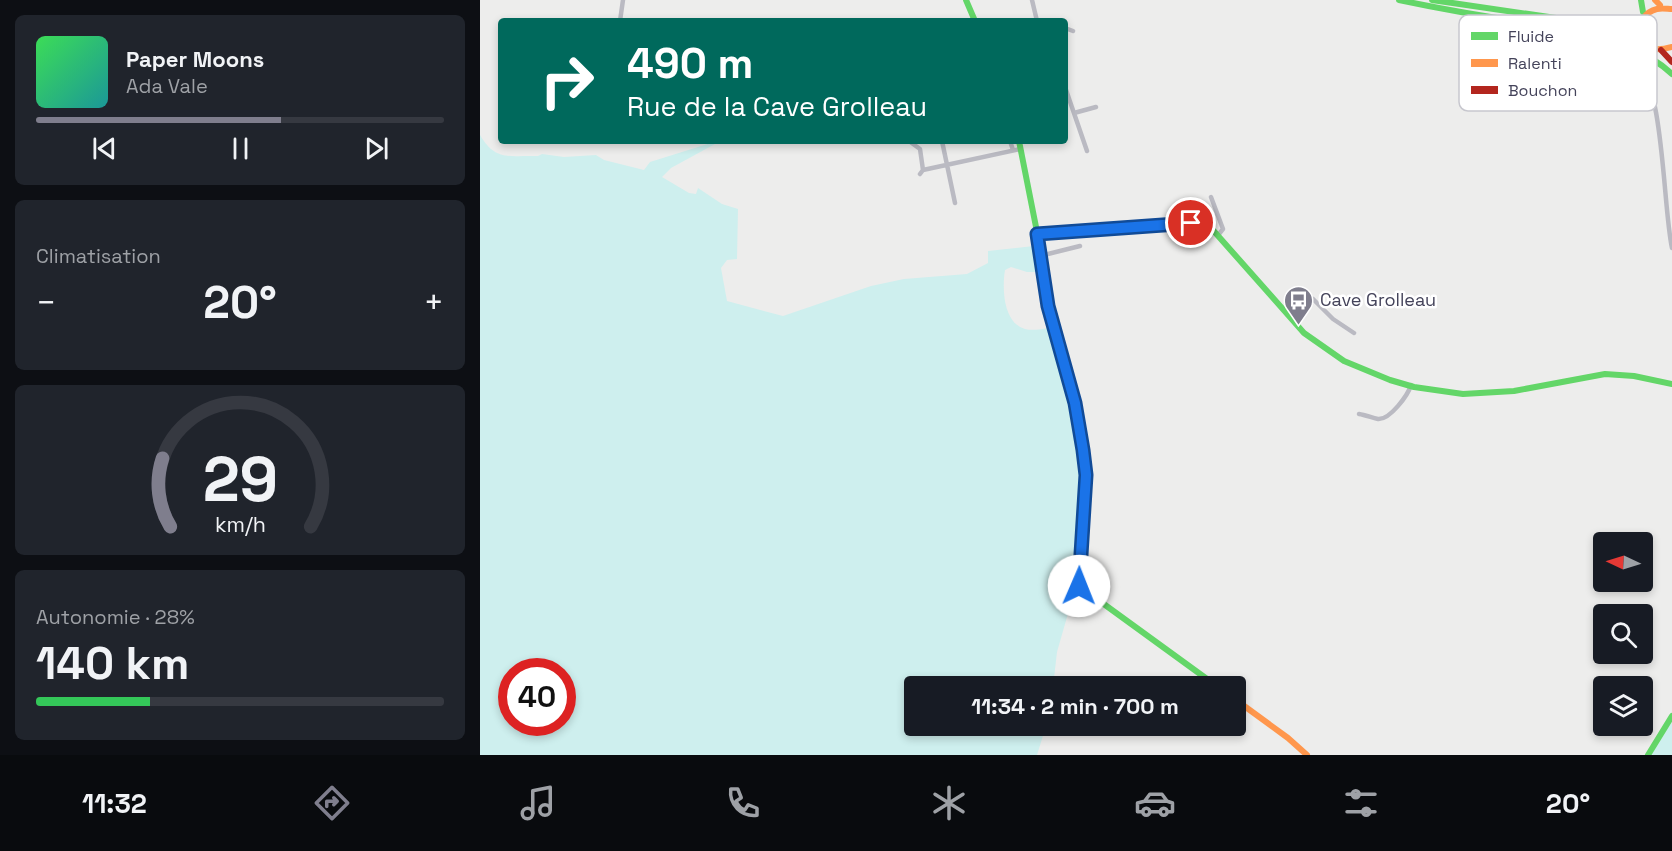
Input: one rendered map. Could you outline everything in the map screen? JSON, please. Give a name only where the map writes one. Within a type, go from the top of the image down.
[{"type":"main road","points":[[966,0],[974,18]]},
{"type":"main road","points":[[1399,0],[1475,15]]},
{"type":"main road","points":[[1432,0],[1526,15]]},
{"type":"main road","points":[[1641,0],[1643,12]]},
{"type":"main road","points":[[1642,15],[1658,3],[1672,9]]},
{"type":"main road","points":[[1661,51],[1672,47]]},
{"type":"main road","points":[[1657,50],[1672,62]]},
{"type":"main road","points":[[1657,61],[1672,74]]},
{"type":"main road","points":[[1020,144],[1048,306],[1075,403],[1083,450],[1086,475],[1078,581],[1081,589],[1203,676]]},
{"type":"main road","points":[[1037,234],[1191,223],[1212,229],[1219,234],[1304,333],[1335,357],[1362,371],[1411,385],[1445,391],[1488,394],[1595,375],[1634,375],[1672,384]]},
{"type":"main road","points":[[1246,707],[1307,755]]},
{"type":"main road","points":[[1648,755],[1672,716]]},
{"type":"street","points":[[620,18],[623,0]]},
{"type":"street","points":[[1032,0],[1036,18]]},
{"type":"street","points":[[1068,29],[1073,31]]},
{"type":"street","points":[[1068,96],[1087,151]]},
{"type":"street","points":[[1074,113],[1096,107]]},
{"type":"street","points":[[1654,111],[1666,178],[1667,227],[1672,248]]},
{"type":"street","points":[[913,144],[920,149],[922,172],[1013,150],[1019,144]]},
{"type":"street","points":[[943,144],[955,203]]},
{"type":"street","points":[[1011,144],[1013,150]]},
{"type":"street","points":[[1210,197],[1223,229],[1219,234]]},
{"type":"street","points":[[1040,256],[1080,246]]},
{"type":"street","points":[[1287,314],[1309,298],[1333,319],[1354,333]]},
{"type":"street","points":[[1359,414],[1378,419],[1386,417],[1408,393],[1411,385]]},
{"type":"shaded area","points":[[480,135],[492,150],[504,155],[538,156],[542,154],[564,157],[596,155],[604,160],[644,170],[650,162],[708,144],[715,144],[671,168],[662,177],[689,193],[696,194],[698,188],[722,204],[738,209],[737,259],[727,260],[721,268],[727,301],[783,316],[871,286],[904,279],[967,274],[988,263],[988,251],[1034,246],[1038,272],[1027,272],[1011,267],[1005,270],[1006,304],[1012,320],[1025,329],[1049,328],[1080,444],[1082,491],[1075,589],[1057,652],[1054,676],[904,676],[904,736],[1043,736],[1037,755],[480,755]]},
{"type":"shaded area","points":[[1672,722],[1672,755],[1651,755]]},
{"type":"traffic: fast","points":[[966,0],[974,18]]},
{"type":"traffic: fast","points":[[1399,0],[1479,15]]},
{"type":"traffic: fast","points":[[1432,0],[1535,15]]},
{"type":"traffic: fast","points":[[1641,0],[1643,12]]},
{"type":"traffic: fast","points":[[1657,62],[1672,74]]},
{"type":"traffic: fast","points":[[1020,144],[1038,237],[1047,298],[1075,403],[1083,450],[1086,475],[1079,586],[1203,676]]},
{"type":"traffic: fast","points":[[1037,234],[1176,223],[1191,223],[1212,229],[1304,333],[1344,361],[1414,387],[1463,394],[1514,391],[1605,374],[1634,376],[1672,384]]},
{"type":"traffic: fast","points":[[1648,755],[1672,716]]},
{"type":"traffic: slow","points":[[1655,0],[1660,5]]},
{"type":"traffic: slow","points":[[1647,15],[1657,9],[1672,9]]},
{"type":"traffic: slow","points":[[1657,49],[1672,47]]},
{"type":"traffic: slow","points":[[1246,707],[1307,755]]},
{"type":"traffic: jam","points":[[1661,50],[1672,62]]},
{"type":"place","name":"Cave Grolleau","points":[[1299,326]]},
{"type":"route","points":[[1079,586],[1086,475],[1079,419],[1048,306],[1037,234],[1191,223]]}]
